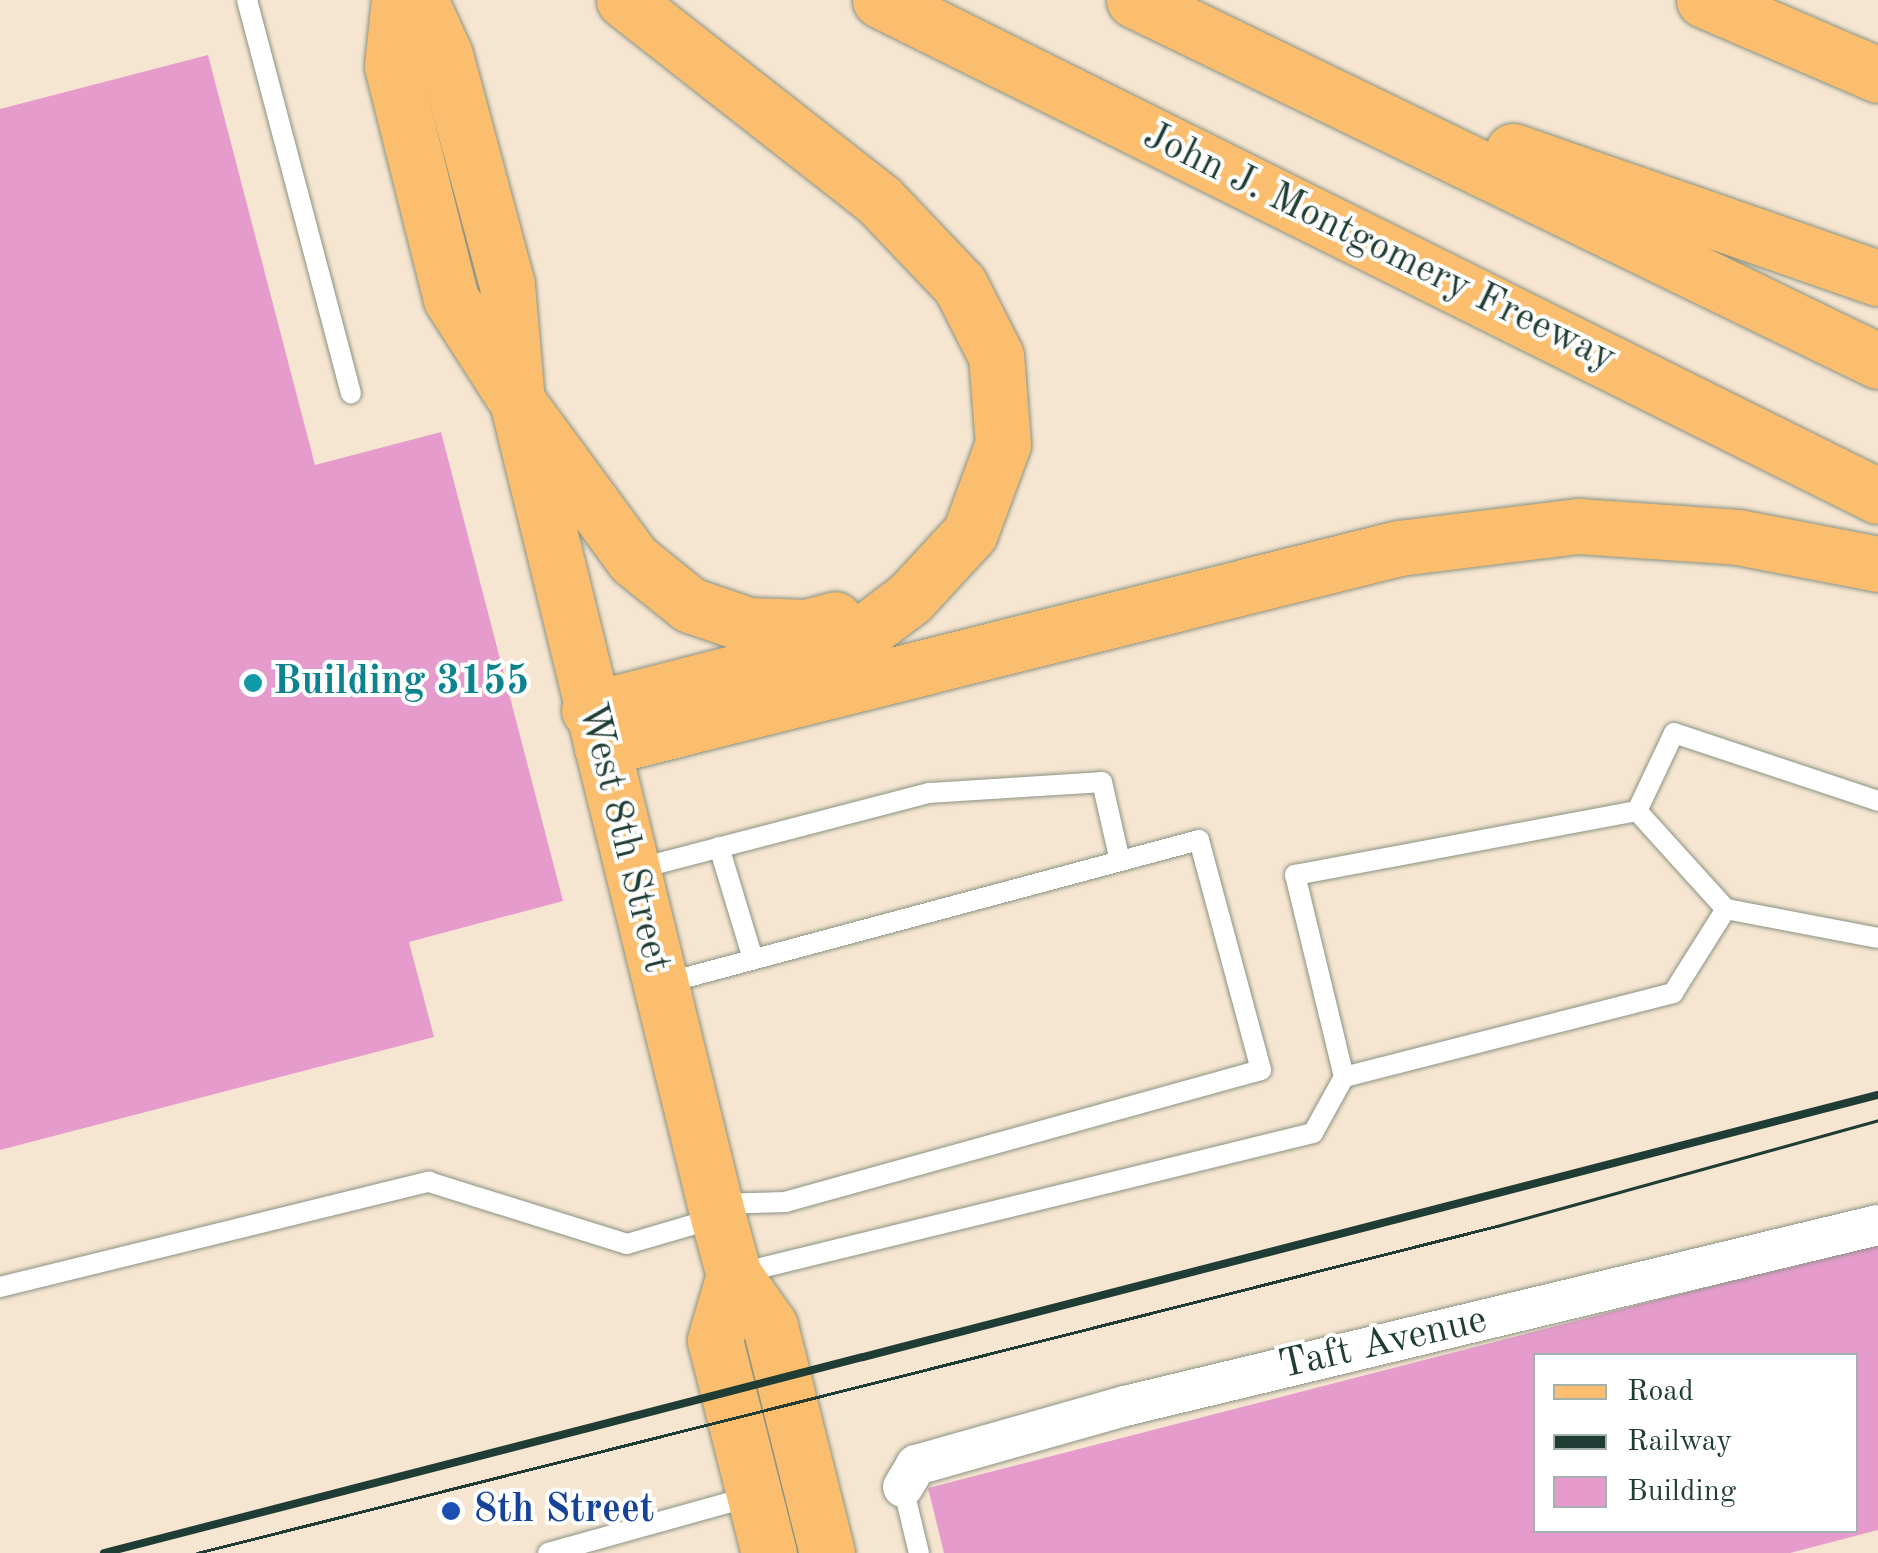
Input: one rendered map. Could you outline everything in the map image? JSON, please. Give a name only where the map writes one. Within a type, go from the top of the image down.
[{"type":"main road","name":"West 8th Street","points":[[399,0],[392,66],[451,299],[517,401]]},
{"type":"main road","name":"West 8th Street","points":[[420,0],[445,54],[507,285],[517,401],[717,1210],[734,1274],[770,1326],[827,1553]]},
{"type":"main road","points":[[596,729],[819,651],[870,629],[910,598],[970,533],[1003,444],[996,356],[960,284],[879,200],[624,0]]},
{"type":"main road","name":"John J. Montgomery Freeway","points":[[880,0],[1878,496]]},
{"type":"main road","points":[[1134,0],[1878,361]]},
{"type":"main road","points":[[1704,0],[1878,75]]},
{"type":"main road","points":[[1252,58],[1878,278]]},
{"type":"main road","points":[[517,401],[634,560],[690,605],[748,625],[806,627],[910,598]]},
{"type":"main road","points":[[596,729],[1398,548],[1578,526],[1738,537],[1878,564]]},
{"type":"main road","points":[[734,1274],[715,1340],[769,1553]]},
{"type":"street","name":"Taft Avenue","points":[[903,1488],[916,1466],[1125,1406],[1878,1225]]},
{"type":"lane","points":[[249,0],[351,394]]},
{"type":"lane","points":[[1638,811],[1674,733],[1878,800]]},
{"type":"lane","points":[[631,871],[929,793],[1102,782],[1120,861]]},
{"type":"lane","points":[[1638,811],[1726,909],[1878,938]]},
{"type":"lane","points":[[734,1274],[1313,1133],[1344,1076],[1296,875],[1638,811]]},
{"type":"lane","points":[[0,1287],[429,1182],[627,1244],[717,1210],[786,1202],[1262,1070],[1199,840],[660,984]]},
{"type":"lane","points":[[720,848],[753,959]]},
{"type":"lane","points":[[1344,1076],[1674,993],[1726,909]]},
{"type":"lane","points":[[903,1488],[919,1553]]},
{"type":"lane","points":[[548,1553],[754,1496]]},
{"type":"building","name":"Building 3155","points":[[208,55],[315,465],[441,432],[563,901],[409,942],[434,1037],[0,1150],[0,109]]},
{"type":"building","points":[[1878,1243],[1878,1530],[1790,1553],[944,1553],[928,1488]]},
{"type":"tram line","points":[[197,1553],[1497,1226],[1878,1120]]},
{"type":"railway","points":[[104,1553],[1878,1095]]},
{"type":"place","name":"Building 3155","points":[[253,683]]},
{"type":"place","name":"8th Street","points":[[451,1511]]}]
